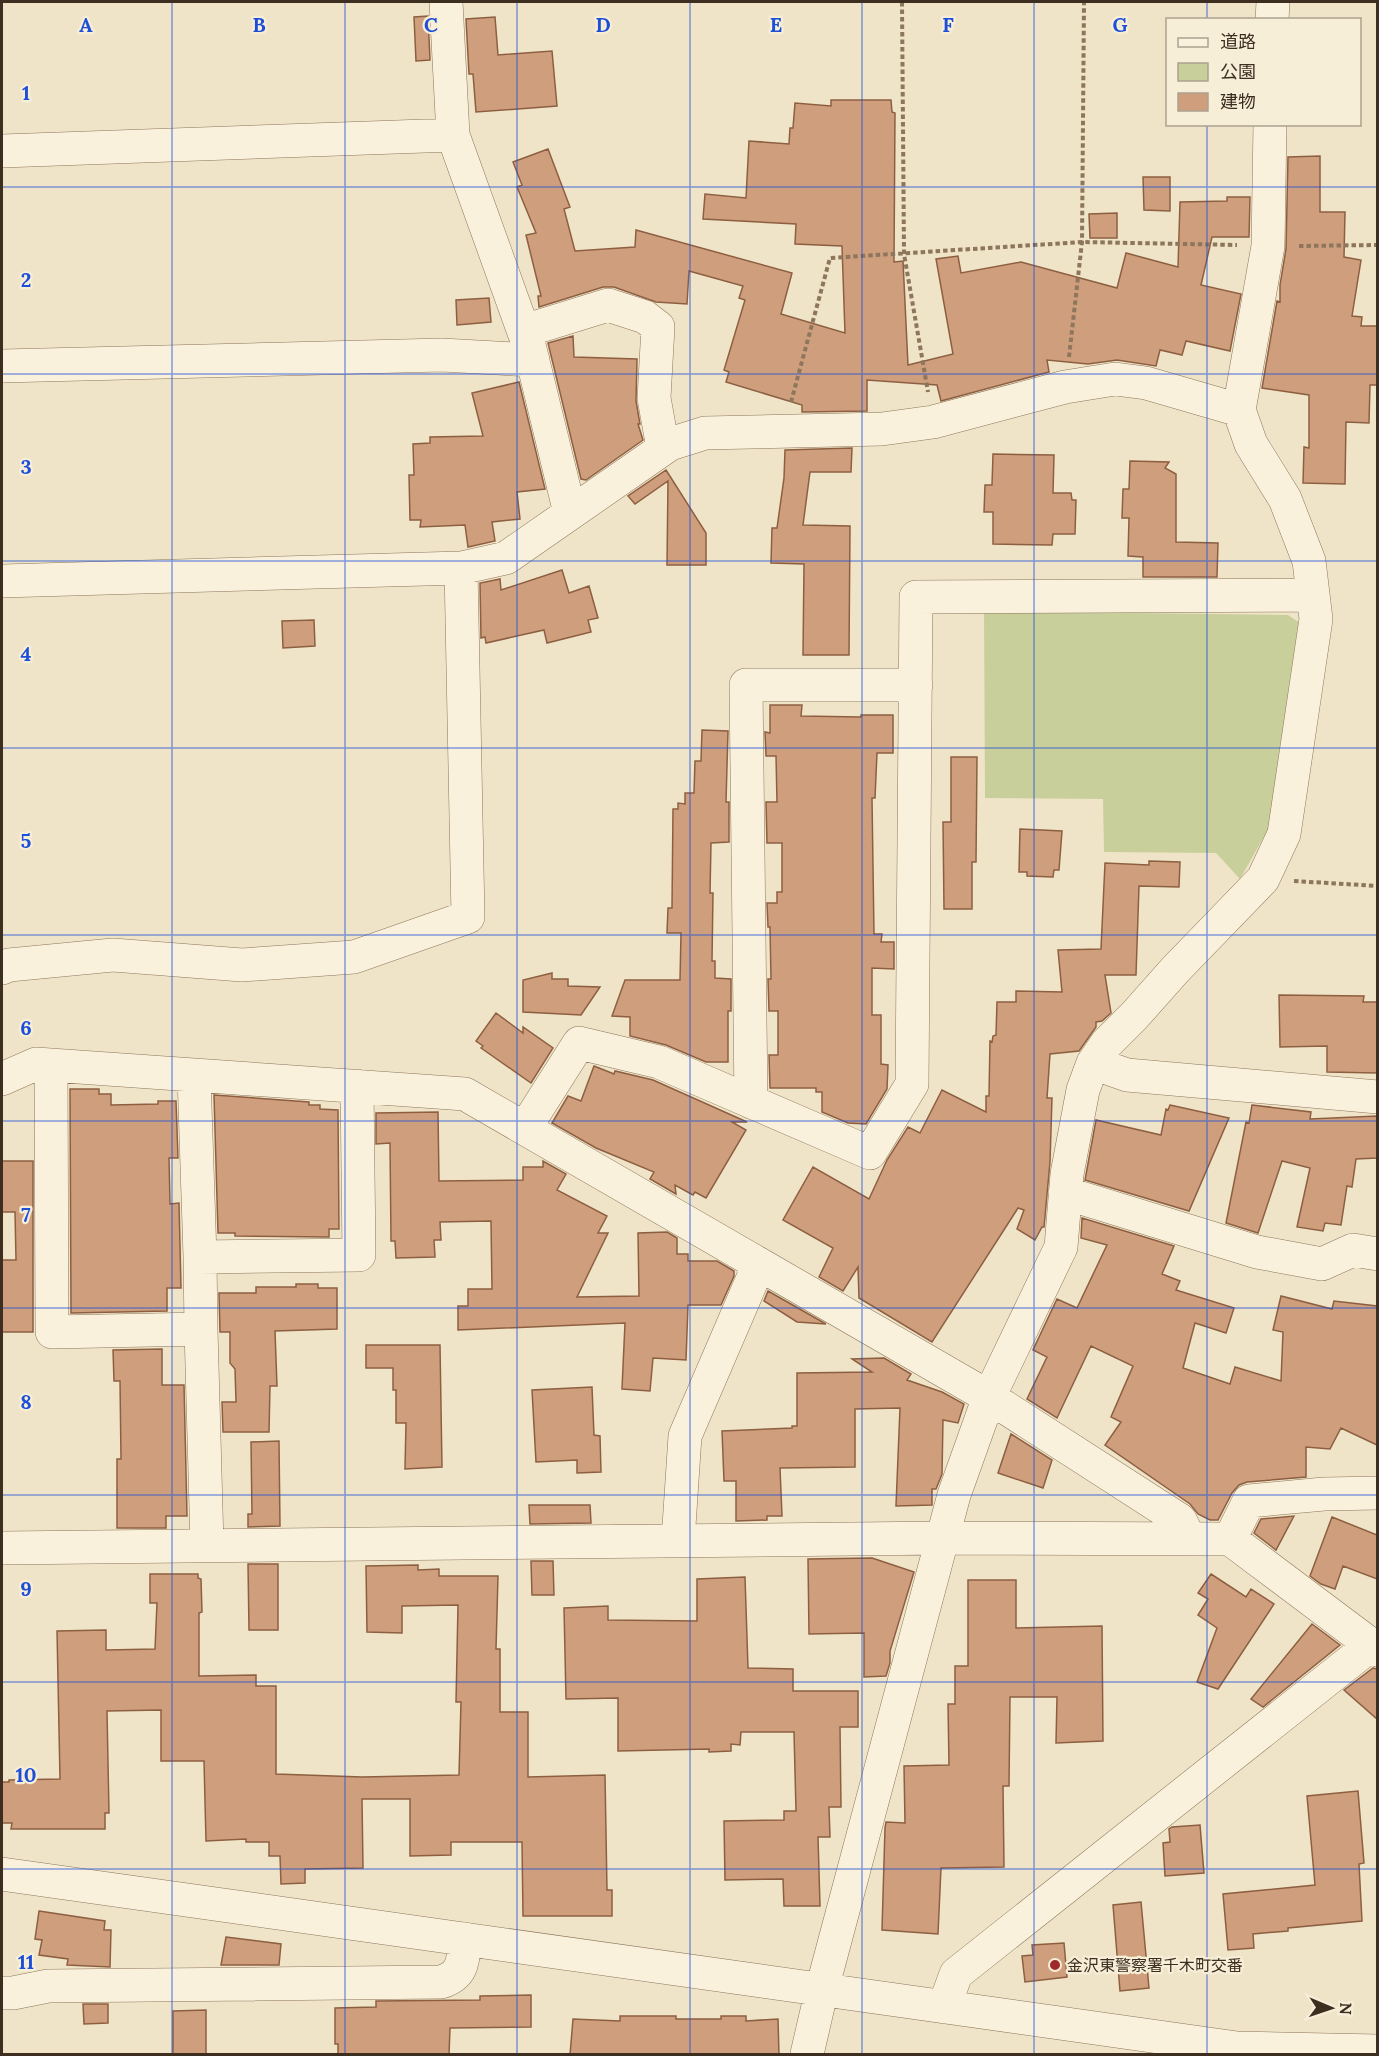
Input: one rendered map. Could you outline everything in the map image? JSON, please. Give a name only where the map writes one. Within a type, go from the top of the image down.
[{"type":"street","points":[[446,2],[453,135],[528,346],[570,513]]},
{"type":"street","points":[[1272,18],[1273,2]]},
{"type":"street","points":[[807,2055],[822,1989],[954,1495],[989,1397],[1062,1247],[1067,1174],[1083,1090],[1093,1063],[1106,1044],[1136,1015],[1174,970],[1263,879],[1284,834],[1316,619],[1309,561],[1285,499],[1251,444],[1239,410],[1268,246],[1270,126]]},
{"type":"street","points":[[2,151],[453,135]]},
{"type":"street","points":[[2,366],[442,355],[528,346],[608,305],[645,317],[658,327],[654,398],[663,448]]},
{"type":"street","points":[[2,581],[461,568],[506,558],[663,448],[705,433],[882,429],[933,422],[1065,387],[1115,379],[1136,382],[1239,410]]},
{"type":"street","points":[[2,968],[9,965],[113,955],[242,965],[354,957],[468,917],[461,568]]},
{"type":"street","points":[[525,1128],[579,1043],[659,1062],[870,1153],[912,1084],[916,597],[1313,595]]},
{"type":"street","points":[[751,1102],[746,685],[916,685]]},
{"type":"street","points":[[1093,1063],[1127,1075],[1377,1097]]},
{"type":"street","points":[[2,1079],[36,1064],[465,1094],[989,1397],[1180,1520],[1189,1538]]},
{"type":"street","points":[[51,1065],[52,1332],[201,1329]]},
{"type":"street","points":[[194,1075],[207,1545]]},
{"type":"street","points":[[200,1257],[359,1255],[357,1086]]},
{"type":"street","points":[[1065,1192],[1257,1252],[1322,1264],[1353,1250],[1377,1254]]},
{"type":"street","points":[[678,1541],[685,1436],[759,1264]]},
{"type":"street","points":[[1230,1539],[1249,1501],[1323,1494],[1377,1493]]},
{"type":"street","points":[[2,1548],[943,1538],[1230,1539],[1374,1648],[956,1974],[944,2007]]},
{"type":"street","points":[[2,1874],[1237,2048],[1377,2051]]},
{"type":"street","points":[[2,1993],[48,1986],[441,1982],[453,1978],[459,1971],[463,1961],[465,1939]]},
{"type":"path","points":[[902,2],[904,254],[933,422]]},
{"type":"path","points":[[1065,387],[1082,242],[1084,2]]},
{"type":"path","points":[[783,431],[830,258],[1082,242],[1268,246],[1377,245]]},
{"type":"path","points":[[1263,879],[1377,886]]},
{"type":"green space","points":[[984,611],[1288,615],[1303,625],[1274,819],[1240,879],[1216,853],[1104,852],[1103,799],[985,798]]},
{"type":"building","points":[[428,16],[430,60],[416,61],[414,17]]},
{"type":"building","points":[[495,17],[498,55],[552,51],[557,106],[476,112],[473,74],[469,74],[466,19]]},
{"type":"building","points":[[831,100],[891,100],[892,112],[895,113],[894,262],[903,261],[908,365],[953,354],[936,259],[958,256],[961,273],[1021,262],[1117,288],[1126,253],[1178,267],[1180,202],[1227,201],[1227,197],[1250,197],[1249,237],[1212,237],[1201,285],[1241,294],[1230,351],[1186,341],[1182,355],[1160,350],[1156,366],[1117,360],[1088,364],[1047,360],[1049,372],[941,401],[937,385],[867,380],[867,411],[802,412],[802,405],[726,382],[729,372],[724,370],[745,300],[739,298],[743,286],[689,271],[687,304],[656,302],[614,287],[603,287],[539,307],[538,296],[541,296],[526,235],[536,233],[517,187],[522,185],[513,162],[548,149],[570,207],[564,209],[575,251],[635,247],[636,230],[792,273],[781,314],[845,333],[842,246],[795,244],[796,224],[703,219],[705,194],[746,198],[749,141],[789,144],[795,103],[831,106]]},
{"type":"building","points":[[1320,156],[1320,212],[1345,212],[1344,257],[1361,260],[1352,316],[1362,317],[1361,326],[1377,326],[1377,385],[1370,385],[1369,423],[1346,422],[1345,484],[1303,483],[1304,447],[1309,448],[1309,395],[1262,388],[1277,301],[1280,302],[1280,285],[1286,249],[1288,157]]},
{"type":"building","points":[[1143,177],[1170,177],[1170,211],[1144,210]]},
{"type":"building","points":[[1117,213],[1117,238],[1090,238],[1089,214]]},
{"type":"building","points":[[489,298],[491,322],[457,325],[456,300]]},
{"type":"building","points":[[573,336],[574,357],[637,359],[636,401],[640,424],[638,424],[643,440],[586,480],[581,479],[548,343]]},
{"type":"building","points":[[519,382],[545,489],[517,492],[520,519],[492,522],[495,541],[468,547],[465,525],[420,527],[421,520],[410,520],[409,475],[414,475],[413,444],[430,443],[430,437],[483,436],[472,393]]},
{"type":"building","points":[[852,448],[851,472],[810,472],[803,525],[850,526],[849,655],[803,655],[804,564],[771,563],[772,528],[777,528],[784,478],[785,450]]},
{"type":"building","points":[[993,454],[1054,455],[1053,493],[1071,493],[1072,500],[1076,500],[1075,534],[1053,534],[1052,545],[993,544],[993,512],[984,512],[985,485],[992,485]]},
{"type":"building","points":[[1130,461],[1169,462],[1165,468],[1176,474],[1176,542],[1218,543],[1217,577],[1143,577],[1143,557],[1128,556],[1129,518],[1122,518],[1123,489],[1129,489]]},
{"type":"building","points":[[666,470],[706,533],[706,565],[667,565],[668,481],[635,504],[628,496]]},
{"type":"building","points":[[562,570],[569,593],[589,586],[598,618],[588,620],[591,632],[547,643],[544,630],[486,643],[485,637],[481,638],[480,583],[500,579],[501,590]]},
{"type":"building","points":[[314,620],[315,646],[283,648],[282,621]]},
{"type":"building","points":[[770,705],[802,705],[801,716],[893,715],[893,753],[877,753],[875,798],[872,798],[874,934],[882,934],[881,942],[894,942],[894,969],[872,968],[872,1015],[881,1015],[881,1064],[888,1065],[887,1089],[866,1124],[848,1123],[822,1112],[822,1092],[816,1092],[816,1088],[770,1088],[769,1055],[778,1055],[778,1011],[769,1011],[768,979],[771,979],[767,903],[777,903],[777,892],[782,892],[782,843],[767,843],[766,802],[777,802],[776,756],[766,756],[765,732],[770,733]]},
{"type":"building","points":[[702,730],[728,731],[726,802],[729,802],[729,842],[711,843],[710,893],[713,893],[712,961],[715,961],[715,978],[731,979],[731,1011],[728,1011],[728,1062],[706,1062],[666,1045],[630,1036],[630,1017],[612,1016],[625,980],[680,980],[681,933],[667,933],[668,908],[672,908],[673,809],[678,809],[678,803],[685,804],[685,793],[694,793],[695,761],[701,761]]},
{"type":"building","points":[[951,757],[977,757],[976,862],[972,862],[972,909],[944,909],[943,822],[951,822]]},
{"type":"building","points":[[1020,829],[1062,831],[1059,870],[1054,870],[1053,877],[1027,876],[1027,872],[1019,872]]},
{"type":"building","points":[[1149,861],[1180,862],[1179,887],[1139,886],[1136,975],[1105,975],[1111,1013],[1102,1021],[1096,1022],[1096,1027],[1079,1051],[1050,1054],[1047,1098],[1052,1098],[1050,1162],[1044,1227],[1035,1240],[1017,1229],[1024,1210],[1018,1208],[932,1342],[859,1298],[858,1267],[843,1291],[819,1277],[833,1248],[783,1220],[813,1167],[869,1199],[887,1160],[908,1127],[920,1133],[942,1090],[986,1112],[986,1096],[989,1096],[990,1041],[992,1042],[993,1036],[996,1035],[997,1002],[1016,1002],[1016,991],[1062,992],[1058,950],[1101,949],[1105,863],[1149,865]]},
{"type":"building","points":[[552,973],[552,979],[568,979],[568,986],[600,987],[581,1015],[523,1012],[523,980]]},
{"type":"building","points":[[1279,995],[1364,996],[1363,1002],[1377,1002],[1377,1073],[1327,1072],[1327,1046],[1280,1047]]},
{"type":"building","points":[[496,1013],[523,1033],[523,1027],[553,1048],[531,1083],[481,1048],[483,1046],[476,1041]]},
{"type":"building","points":[[594,1066],[614,1074],[615,1071],[653,1080],[747,1122],[732,1122],[746,1130],[706,1198],[695,1192],[693,1195],[675,1185],[676,1194],[650,1179],[654,1172],[596,1148],[552,1123],[568,1096],[581,1101]]},
{"type":"building","points":[[70,1089],[99,1089],[99,1094],[111,1094],[111,1105],[158,1104],[158,1101],[176,1101],[178,1158],[169,1158],[170,1204],[179,1203],[181,1288],[167,1288],[167,1311],[71,1313]]},
{"type":"building","points":[[214,1095],[309,1102],[309,1105],[320,1105],[320,1109],[338,1110],[339,1229],[329,1229],[329,1237],[235,1236],[235,1233],[218,1233]]},
{"type":"building","points":[[1170,1105],[1229,1118],[1189,1211],[1085,1180],[1096,1120],[1161,1135],[1166,1109],[1168,1110]]},
{"type":"building","points":[[1252,1105],[1311,1112],[1310,1119],[1377,1116],[1377,1158],[1356,1159],[1352,1187],[1347,1186],[1341,1225],[1325,1223],[1323,1231],[1297,1227],[1310,1168],[1282,1161],[1258,1233],[1226,1223],[1246,1122],[1249,1123]]},
{"type":"building","points":[[438,1112],[439,1181],[523,1180],[523,1167],[543,1167],[543,1161],[566,1174],[557,1190],[607,1216],[598,1233],[608,1233],[577,1297],[639,1296],[638,1233],[667,1232],[677,1238],[677,1254],[688,1254],[688,1261],[717,1261],[734,1271],[721,1305],[688,1305],[686,1360],[653,1358],[650,1391],[622,1389],[625,1323],[458,1330],[458,1306],[468,1306],[468,1289],[492,1289],[491,1221],[440,1222],[441,1240],[434,1240],[435,1257],[396,1258],[395,1241],[391,1241],[390,1143],[376,1144],[376,1113]]},
{"type":"building","points":[[2,1161],[33,1161],[33,1332],[2,1332],[2,1260],[16,1260],[15,1212],[2,1212]]},
{"type":"building","points":[[1082,1218],[1174,1246],[1162,1274],[1180,1281],[1176,1290],[1234,1308],[1226,1333],[1195,1323],[1183,1368],[1230,1384],[1235,1367],[1281,1381],[1283,1332],[1273,1330],[1281,1296],[1332,1309],[1334,1301],[1377,1306],[1377,1445],[1341,1428],[1330,1449],[1306,1447],[1306,1477],[1247,1482],[1239,1485],[1232,1493],[1218,1520],[1210,1520],[1198,1514],[1190,1504],[1105,1445],[1121,1422],[1111,1417],[1133,1366],[1091,1346],[1057,1418],[1027,1399],[1047,1357],[1033,1350],[1057,1299],[1077,1308],[1107,1245],[1081,1238]]},
{"type":"building","points":[[296,1284],[318,1284],[318,1288],[337,1288],[337,1329],[275,1331],[277,1386],[270,1386],[269,1432],[223,1432],[222,1402],[236,1402],[235,1369],[230,1363],[230,1332],[220,1332],[219,1293],[256,1293],[256,1287],[296,1287]]},
{"type":"building","points":[[768,1291],[826,1324],[797,1322],[764,1301]]},
{"type":"building","points":[[366,1345],[440,1345],[442,1467],[405,1469],[406,1423],[396,1423],[393,1368],[366,1368]]},
{"type":"building","points":[[162,1349],[162,1385],[184,1385],[187,1516],[166,1516],[166,1528],[117,1528],[117,1459],[121,1459],[120,1381],[114,1381],[113,1350]]},
{"type":"building","points":[[884,1358],[911,1374],[907,1380],[942,1392],[964,1404],[958,1423],[943,1420],[942,1474],[936,1489],[932,1489],[932,1505],[896,1506],[900,1408],[855,1409],[855,1467],[780,1468],[782,1516],[767,1516],[767,1520],[736,1521],[736,1481],[724,1481],[722,1431],[797,1426],[797,1373],[872,1372],[852,1359]]},
{"type":"building","points":[[592,1387],[594,1435],[600,1436],[601,1472],[577,1473],[577,1460],[536,1462],[532,1390]]},
{"type":"building","points":[[1011,1434],[1052,1460],[1043,1488],[998,1473]]},
{"type":"building","points":[[279,1441],[280,1526],[248,1527],[248,1514],[252,1514],[251,1442]]},
{"type":"building","points":[[529,1505],[590,1505],[591,1523],[530,1524]]},
{"type":"building","points":[[1294,1516],[1276,1550],[1254,1533],[1261,1519]]},
{"type":"building","points":[[1332,1517],[1377,1535],[1377,1579],[1343,1566],[1335,1589],[1321,1584],[1310,1576]]},
{"type":"building","points":[[872,1558],[914,1572],[890,1651],[890,1663],[886,1676],[864,1677],[864,1633],[809,1634],[808,1559]]},
{"type":"building","points":[[531,1561],[553,1561],[554,1595],[532,1595]]},
{"type":"building","points":[[248,1564],[278,1564],[278,1630],[249,1630]]},
{"type":"building","points":[[418,1565],[418,1570],[439,1569],[439,1576],[498,1576],[496,1649],[500,1649],[500,1712],[528,1712],[528,1777],[605,1775],[607,1890],[612,1890],[612,1916],[523,1916],[522,1842],[451,1842],[451,1855],[410,1856],[410,1799],[362,1799],[363,1868],[305,1869],[305,1883],[281,1884],[280,1856],[269,1856],[269,1842],[246,1842],[246,1839],[206,1841],[204,1761],[161,1761],[161,1710],[107,1711],[109,1813],[105,1813],[105,1829],[11,1829],[12,1823],[2,1823],[2,1782],[60,1779],[57,1631],[106,1630],[106,1650],[155,1649],[157,1603],[150,1603],[150,1574],[198,1574],[198,1578],[201,1579],[199,1676],[256,1675],[256,1686],[276,1686],[276,1774],[362,1777],[459,1775],[461,1702],[456,1702],[458,1605],[402,1606],[402,1633],[367,1632],[366,1566]]},
{"type":"building","points":[[1211,1574],[1246,1597],[1251,1589],[1274,1604],[1218,1689],[1197,1682],[1217,1628],[1198,1615],[1208,1599],[1198,1593]]},
{"type":"building","points":[[745,1577],[748,1668],[793,1669],[793,1691],[858,1691],[858,1727],[840,1727],[841,1807],[829,1807],[830,1837],[818,1837],[820,1906],[784,1906],[783,1879],[725,1880],[724,1821],[784,1820],[784,1811],[796,1811],[794,1732],[741,1732],[740,1745],[731,1744],[731,1751],[709,1752],[709,1749],[618,1751],[618,1698],[566,1699],[564,1608],[608,1606],[608,1620],[697,1621],[697,1579]]},
{"type":"building","points":[[968,1580],[1016,1580],[1016,1628],[1102,1626],[1103,1741],[1056,1743],[1057,1697],[1010,1697],[1009,1786],[1003,1786],[1004,1867],[941,1868],[938,1934],[882,1930],[885,1828],[886,1822],[905,1823],[904,1766],[949,1765],[948,1704],[955,1704],[955,1666],[968,1666]]},
{"type":"building","points":[[1312,1624],[1340,1645],[1263,1707],[1251,1699]]},
{"type":"building","points":[[1373,1668],[1377,1669],[1377,1719],[1344,1690]]},
{"type":"building","points":[[1358,1791],[1364,1863],[1359,1864],[1362,1921],[1288,1928],[1288,1931],[1253,1934],[1254,1948],[1228,1950],[1223,1894],[1315,1885],[1307,1796]]},
{"type":"building","points":[[1200,1825],[1204,1873],[1165,1876],[1163,1843],[1170,1842],[1169,1829]]},
{"type":"building","points":[[1141,1902],[1149,1988],[1120,1991],[1113,1905]]},
{"type":"building","points":[[39,1911],[105,1921],[104,1930],[111,1930],[110,1967],[67,1965],[68,1959],[39,1955],[42,1940],[35,1939]]},
{"type":"building","points":[[226,1937],[281,1944],[279,1965],[221,1965]]},
{"type":"building","points":[[1064,1943],[1067,1977],[1025,1982],[1022,1956],[1033,1955],[1032,1945]]},
{"type":"building","points":[[531,1995],[531,2027],[450,2028],[449,2055],[338,2055],[338,2044],[335,2044],[335,2008],[376,2007],[376,2001],[480,2000],[480,1996]]},
{"type":"building","points":[[83,2004],[108,2004],[108,2023],[84,2024]]},
{"type":"building","points":[[206,2010],[206,2055],[173,2055],[173,2011]]},
{"type":"building","points":[[620,2016],[721,2019],[721,2016],[746,2016],[746,2021],[778,2019],[779,2055],[570,2055],[573,2019],[620,2021]]},
{"type":"place","name":"金沢東警察署千木町交番","points":[[1055,1965]]}]
